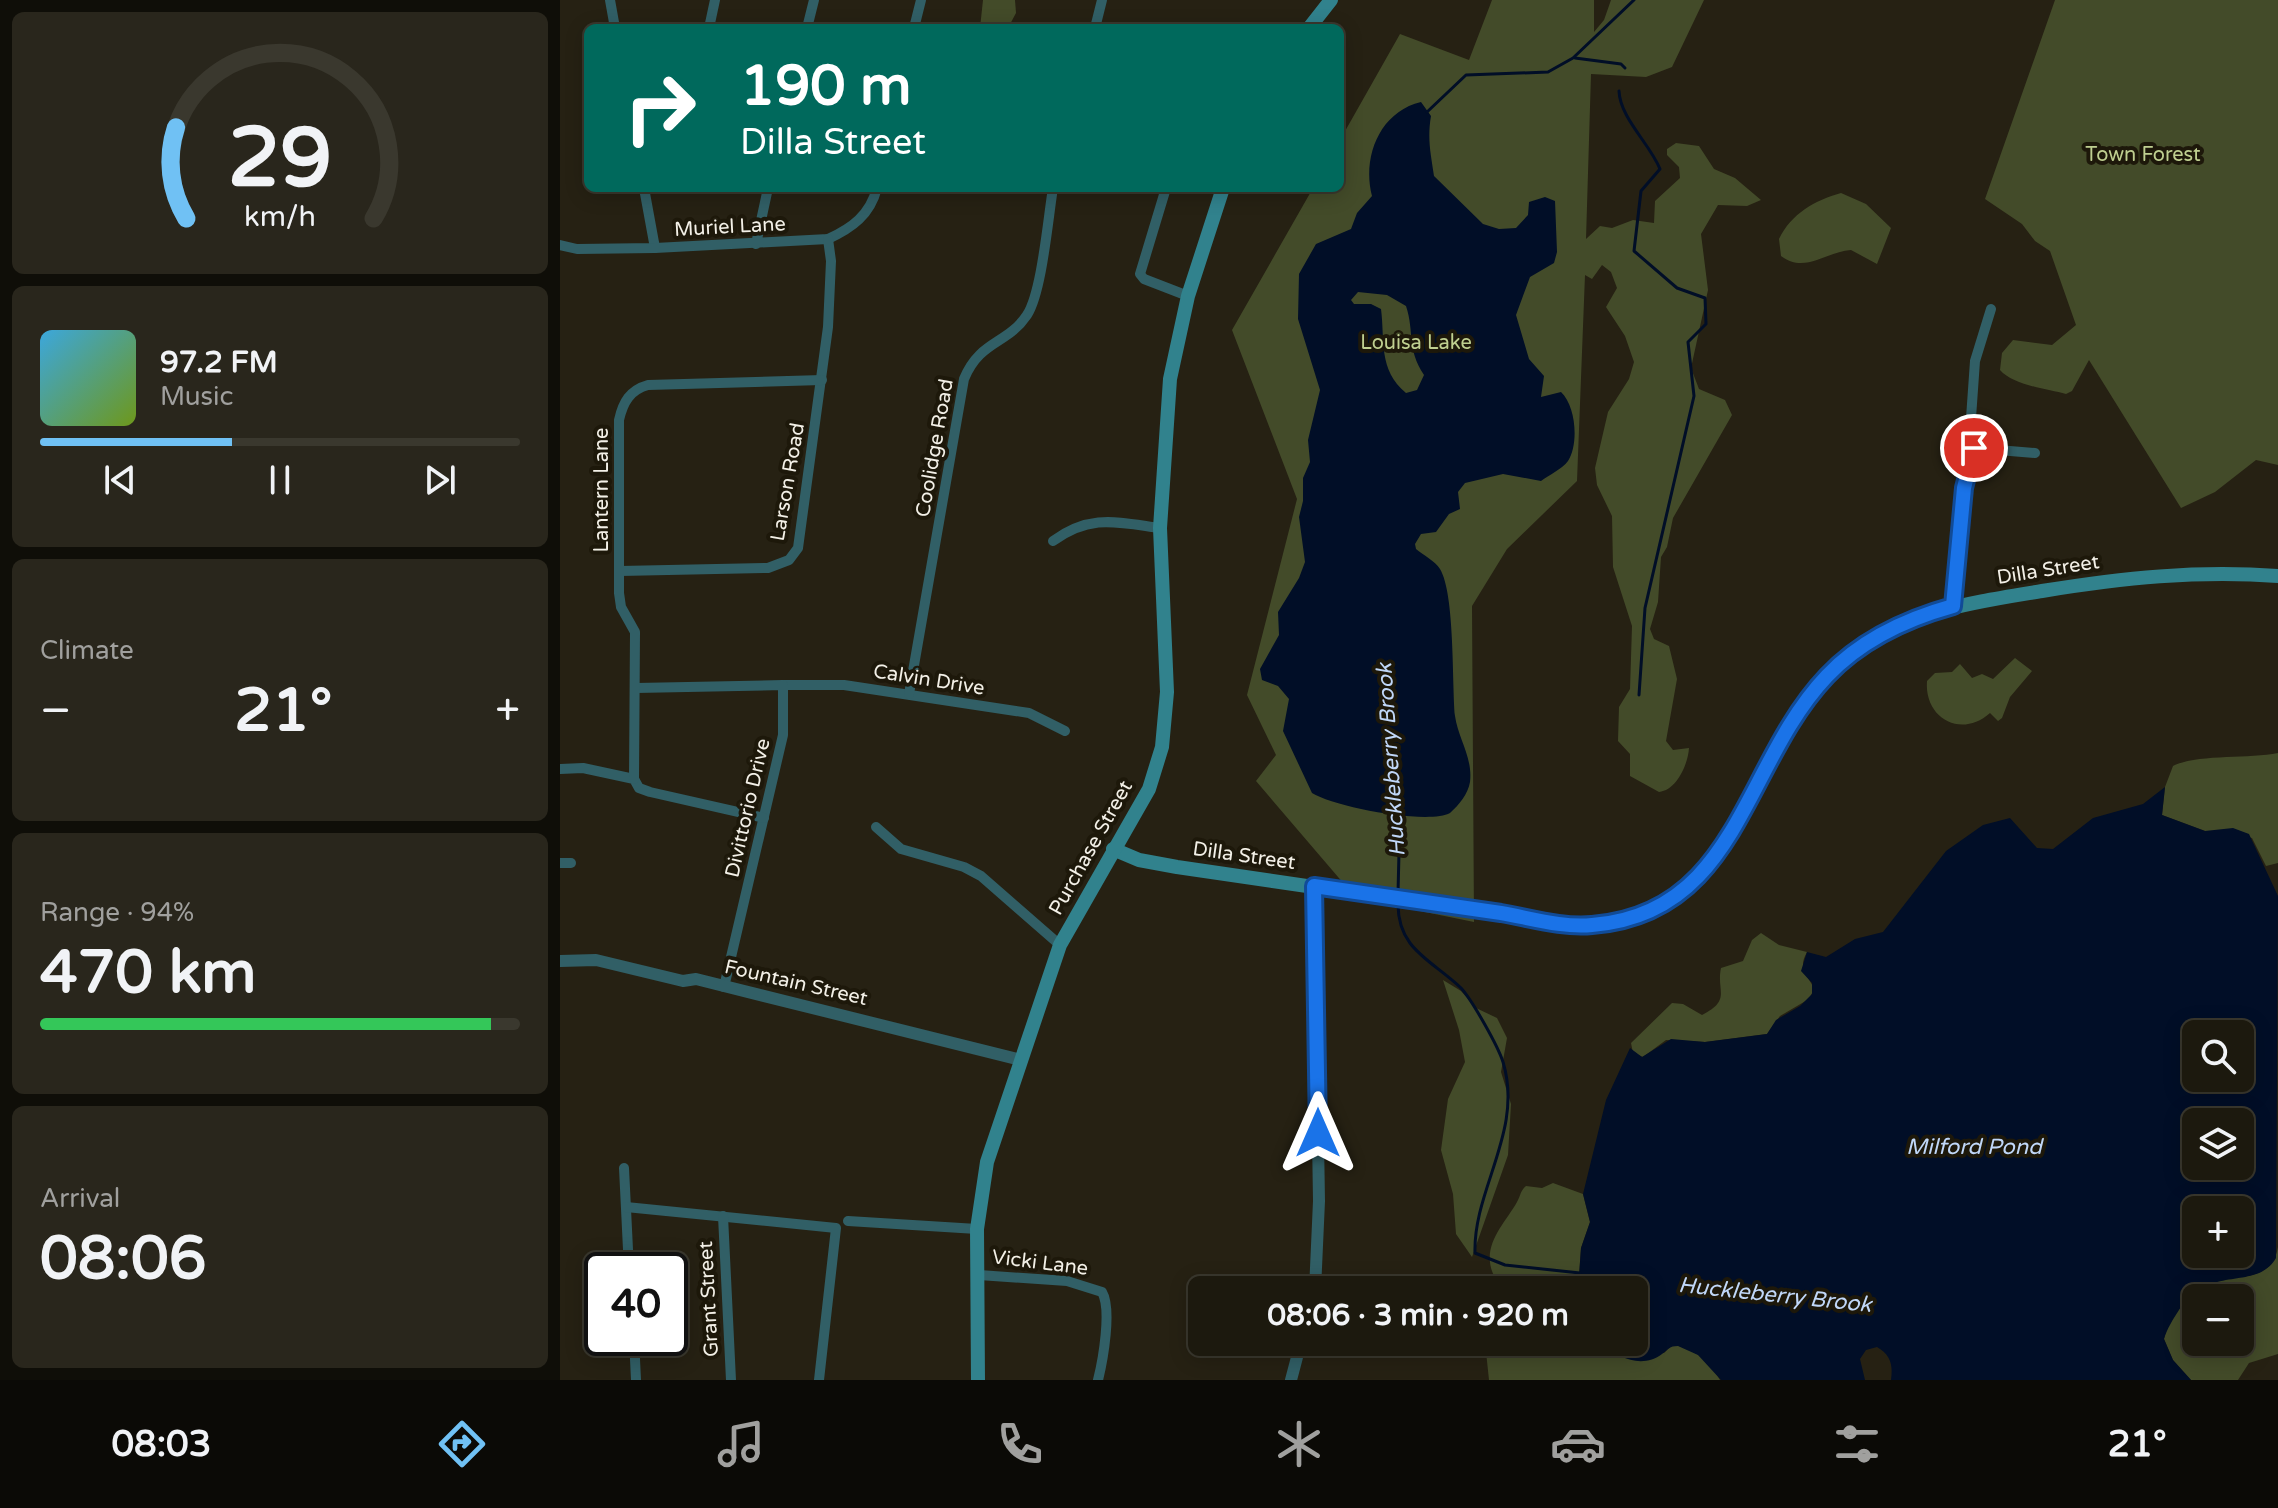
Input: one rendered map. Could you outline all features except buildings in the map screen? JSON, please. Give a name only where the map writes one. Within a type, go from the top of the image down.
[{"type":"main road","points":[[1312,24],[1331,0]]},
{"type":"main road","name":"Purchase Street","points":[[979,1380],[977,1229],[987,1162],[1060,945],[1149,789],[1162,747],[1167,692],[1160,528],[1170,379],[1188,296],[1222,192]]},
{"type":"main road","name":"Dilla Street","points":[[1113,849],[1152,863],[1589,926],[1636,917],[1672,900],[1702,875],[1719,852],[1788,729],[1827,676],[1879,635],[1953,606],[2165,573],[2278,576]]},
{"type":"street","points":[[610,0],[614,24]]},
{"type":"street","points":[[710,24],[715,0]]},
{"type":"street","points":[[808,24],[814,0]]},
{"type":"street","points":[[915,24],[921,0]]},
{"type":"street","points":[[1096,24],[1102,0]]},
{"type":"street","points":[[645,192],[655,248]]},
{"type":"street","points":[[756,244],[767,192]]},
{"type":"street","name":"Muriel Lane","points":[[560,245],[577,249],[655,248],[828,239],[850,229],[865,215],[875,192]]},
{"type":"street","name":"Coolidge Road","points":[[909,694],[964,379],[980,352],[1015,328],[1031,308],[1052,192]]},
{"type":"street","points":[[1165,192],[1140,274],[1144,279],[1188,296]]},
{"type":"street","name":"Larson Road","points":[[620,571],[768,568],[789,560],[798,548],[822,380],[831,282],[828,239]]},
{"type":"street","points":[[1953,606],[1964,488],[1974,448],[1971,418],[1975,361],[1991,309]]},
{"type":"street","name":"Lantern Lane","points":[[634,779],[635,632],[621,607],[619,420],[632,393],[653,384],[822,380]]},
{"type":"street","points":[[1974,448],[2035,453]]},
{"type":"street","points":[[1053,541],[1073,527],[1086,523],[1160,528]]},
{"type":"street","name":"Calvin Drive","points":[[783,685],[818,683],[1029,713],[1065,731]]},
{"type":"street","points":[[636,688],[783,685]]},
{"type":"street","name":"Divittorio Drive","points":[[724,987],[783,735],[783,685]]},
{"type":"street","points":[[560,769],[583,768],[634,779],[639,788],[650,792],[764,818]]},
{"type":"street","points":[[876,827],[901,849],[964,867],[981,876],[1060,945]]},
{"type":"street","points":[[1314,886],[1319,1201],[1316,1276]]},
{"type":"street","name":"Fountain Street","points":[[560,961],[596,960],[683,981],[696,979],[1021,1060]]},
{"type":"street","points":[[624,1168],[628,1252]]},
{"type":"street","points":[[626,1207],[836,1228],[819,1380]]},
{"type":"street","name":"Grant Street","points":[[723,1216],[731,1380]]},
{"type":"street","points":[[848,1221],[977,1229]]},
{"type":"street","name":"Vicki Lane","points":[[979,1275],[1067,1281],[1088,1285],[1102,1292],[1106,1298],[1105,1334],[1098,1380]]},
{"type":"street","points":[[635,1356],[636,1380]]},
{"type":"street","points":[[1291,1380],[1297,1356]]},
{"type":"green space","points":[[983,0],[1015,0],[1016,13],[1010,24],[980,24]]},
{"type":"green space","name":"Louisa Lake","points":[[1492,0],[1594,0],[1594,32],[1604,20],[1611,0],[1704,0],[1672,67],[1646,77],[1591,74],[1586,239],[1600,226],[1612,228],[1633,220],[1654,223],[1655,201],[1680,178],[1679,167],[1667,155],[1667,149],[1676,143],[1699,146],[1714,169],[1735,178],[1761,200],[1747,206],[1718,205],[1701,234],[1708,290],[1691,368],[1699,389],[1725,400],[1732,415],[1673,518],[1667,547],[1661,557],[1658,602],[1650,629],[1654,639],[1669,646],[1677,679],[1666,741],[1673,750],[1689,748],[1684,768],[1671,787],[1659,792],[1630,776],[1630,754],[1618,741],[1619,707],[1630,689],[1632,626],[1613,567],[1612,516],[1597,485],[1595,468],[1608,412],[1629,379],[1634,362],[1625,336],[1606,307],[1617,288],[1611,272],[1602,265],[1592,279],[1585,275],[1577,481],[1507,549],[1472,606],[1474,922],[1356,898],[1256,781],[1276,755],[1247,695],[1297,499],[1232,330],[1311,192],[1344,192],[1344,133],[1400,34],[1469,60]]},
{"type":"green space","name":"Town Forest","points":[[2055,0],[2278,0],[2278,465],[2256,460],[2215,492],[2181,508],[2089,360],[2072,391],[2066,394],[2022,383],[2000,370],[2002,353],[2013,340],[2052,345],[2076,325],[2050,251],[2035,241],[2022,224],[1985,199]]},
{"type":"green space","points":[[1841,193],[1866,204],[1891,228],[1877,264],[1851,250],[1807,263],[1790,261],[1781,256],[1779,239],[1790,222],[1813,204]]},
{"type":"green space","points":[[2015,658],[2032,671],[2010,697],[1998,721],[1990,713],[1979,721],[1957,724],[1946,721],[1932,705],[1927,681],[1935,673],[1952,672],[1960,664],[1972,678],[1982,674],[1993,679]]},
{"type":"green space","points":[[2278,753],[2278,863],[2266,866],[2252,838],[2205,831],[2162,815],[2165,787],[2173,766],[2208,758]]},
{"type":"green space","points":[[1761,933],[1779,945],[1807,952],[1803,968],[1814,989],[1809,999],[1780,1016],[1767,1034],[1705,1042],[1666,1040],[1643,1057],[1633,1053],[1631,1043],[1672,1003],[1683,1004],[1702,1015],[1717,1005],[1721,994],[1721,968],[1743,961],[1752,940]]},
{"type":"green space","points":[[1443,980],[1461,991],[1476,1008],[1497,1018],[1507,1038],[1501,1072],[1511,1104],[1508,1155],[1472,1257],[1456,1234],[1453,1194],[1441,1150],[1448,1099],[1465,1062],[1459,1030]]},
{"type":"green space","points":[[1553,1183],[1583,1194],[1590,1222],[1581,1248],[1579,1276],[1494,1276],[1490,1255],[1495,1236],[1526,1186],[1542,1188]]},
{"type":"green space","points":[[2278,1247],[2278,1354],[2249,1363],[2238,1380],[2191,1380],[2173,1360],[2164,1339],[2179,1307],[2182,1304],[2182,1356],[2254,1356],[2254,1284],[2205,1284],[2249,1276],[2268,1267]]},
{"type":"green space","points":[[1672,1345],[1700,1356],[1720,1380],[1489,1380],[1486,1356],[1648,1356],[1648,1352],[1664,1353]]},
{"type":"water","name":"Louisa Lake","points":[[1421,102],[1431,116],[1429,140],[1434,176],[1483,224],[1499,229],[1516,228],[1528,215],[1529,202],[1545,197],[1555,201],[1557,252],[1554,263],[1530,277],[1516,315],[1529,359],[1544,376],[1541,397],[1561,392],[1570,406],[1575,435],[1568,461],[1541,481],[1503,474],[1465,483],[1458,492],[1460,509],[1449,514],[1436,532],[1421,534],[1415,544],[1416,549],[1438,566],[1445,581],[1451,618],[1455,716],[1470,773],[1465,795],[1450,813],[1422,817],[1360,809],[1312,793],[1283,731],[1289,699],[1278,686],[1262,680],[1260,669],[1279,635],[1278,612],[1305,562],[1299,517],[1303,478],[1310,462],[1308,440],[1320,390],[1298,319],[1299,274],[1316,244],[1351,229],[1357,213],[1372,196],[1370,167],[1377,138],[1384,126],[1406,107]],"holes":[[[1358,292],[1387,295],[1406,306],[1415,356],[1424,375],[1417,390],[1406,393],[1391,375],[1387,364],[1381,309],[1371,304],[1354,304],[1351,300]]]},
{"type":"water","name":"Milford Pond","points":[[2165,787],[2162,815],[2205,831],[2233,828],[2249,834],[2278,896],[2276,1258],[2257,1274],[2212,1284],[2182,1284],[2182,1306],[2164,1339],[2173,1360],[2191,1380],[1891,1380],[1890,1361],[1877,1347],[1866,1350],[1860,1359],[1865,1380],[1721,1380],[1698,1355],[1678,1346],[1647,1361],[1622,1356],[1648,1356],[1648,1276],[1579,1276],[1581,1248],[1590,1222],[1583,1194],[1606,1100],[1630,1048],[1642,1057],[1671,1039],[1705,1042],[1767,1034],[1776,1020],[1800,1006],[1812,994],[1812,983],[1801,971],[1807,952],[1826,957],[1855,939],[1883,932],[1946,851],[1983,825],[2010,818],[2037,848],[2053,849],[2093,818],[2143,804]]},
{"type":"waterway","name":"Huckleberry Brook","points":[[1427,112],[1466,75],[1548,72],[1573,58],[1634,0]]},
{"type":"waterway","points":[[1575,58],[1621,64],[1625,68]]},
{"type":"waterway","points":[[1619,91],[1624,111],[1660,169],[1641,191],[1634,251],[1677,288],[1705,298],[1706,324],[1688,342],[1694,396],[1645,608],[1639,695]]},
{"type":"waterway","name":"Huckleberry Brook","points":[[1398,893],[1400,812]]},
{"type":"waterway","name":"Huckleberry Brook","points":[[1398,904],[1400,920],[1410,943],[1466,994],[1503,1062],[1508,1087],[1507,1112],[1503,1136],[1481,1206],[1475,1253],[1505,1265],[1580,1273]]},
{"type":"route","points":[[1318,1133],[1314,886],[1589,926],[1636,917],[1672,900],[1702,875],[1719,852],[1788,729],[1827,676],[1879,635],[1953,606],[1964,488],[1974,448]]}]
